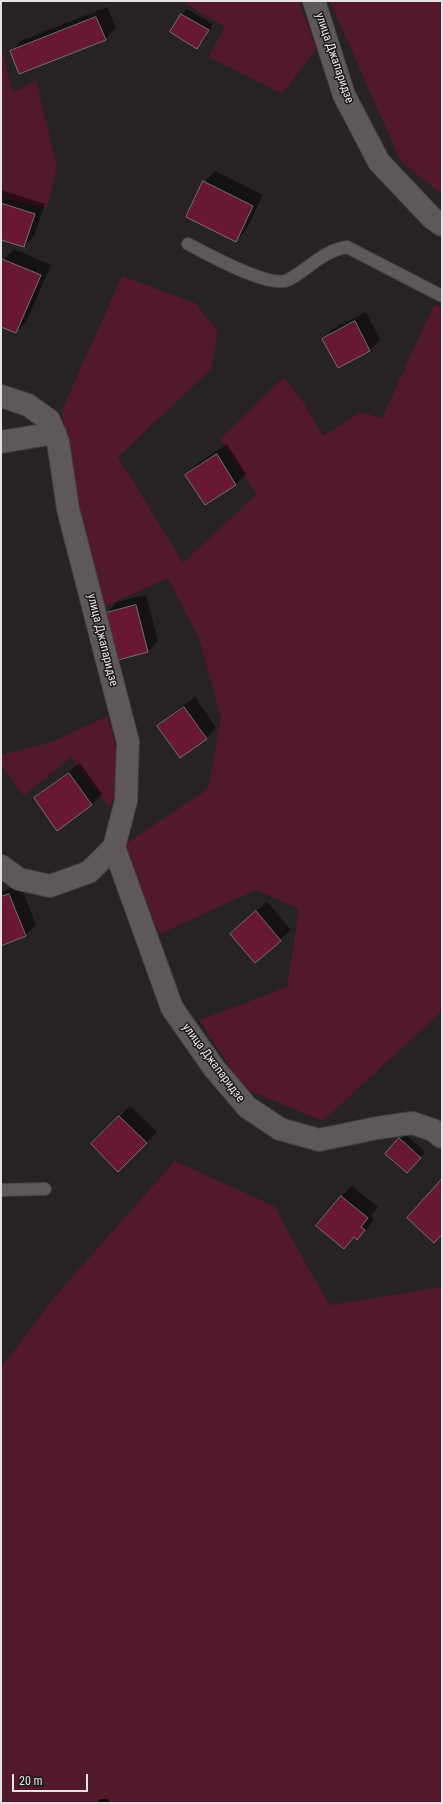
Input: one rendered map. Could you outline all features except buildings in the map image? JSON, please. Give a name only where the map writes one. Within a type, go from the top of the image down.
[{"type":"street","name":"улица Джапаридзе","points":[[314,1],[344,95],[379,162],[432,218],[442,225]]},
{"type":"street","name":"улица Джапаридзе","points":[[1,396],[28,405],[49,420],[58,442],[68,509],[128,742],[126,801],[114,847],[172,1008],[214,1068],[247,1107],[280,1129],[319,1140],[377,1128],[412,1123],[434,1130],[442,1137]]},
{"type":"street","points":[[1,442],[54,434]]},
{"type":"street","points":[[1,866],[19,879],[50,886],[89,872],[114,847]]},
{"type":"lane","points":[[188,244],[261,279],[277,282],[287,280],[334,249],[347,247],[442,296]]},
{"type":"lane","points":[[1,1190],[45,1189]]},
{"type":"shaded area","points":[[182,1],[299,1],[316,49],[282,94],[208,57],[225,27]]},
{"type":"shaded area","points":[[330,1],[442,1],[442,194],[401,162]]},
{"type":"shaded area","points":[[2,53],[13,92],[36,81],[57,166],[47,208],[1,198]]},
{"type":"shaded area","points":[[122,276],[195,303],[218,332],[211,369],[118,457],[183,563],[257,494],[220,439],[284,377],[302,400],[323,436],[361,412],[382,418],[434,305],[442,306],[442,1011],[323,1121],[243,1088],[199,1020],[287,987],[299,909],[256,890],[160,934],[118,849],[208,789],[221,718],[199,638],[168,578],[104,607],[70,478],[62,410]]},
{"type":"shaded area","points":[[108,716],[122,773],[110,808],[71,757],[24,796],[1,765],[1,755],[51,742]]},
{"type":"shaded area","points":[[175,1161],[274,1206],[329,1305],[442,1287],[442,1803],[1,1803],[1,1368],[57,1294]]}]
